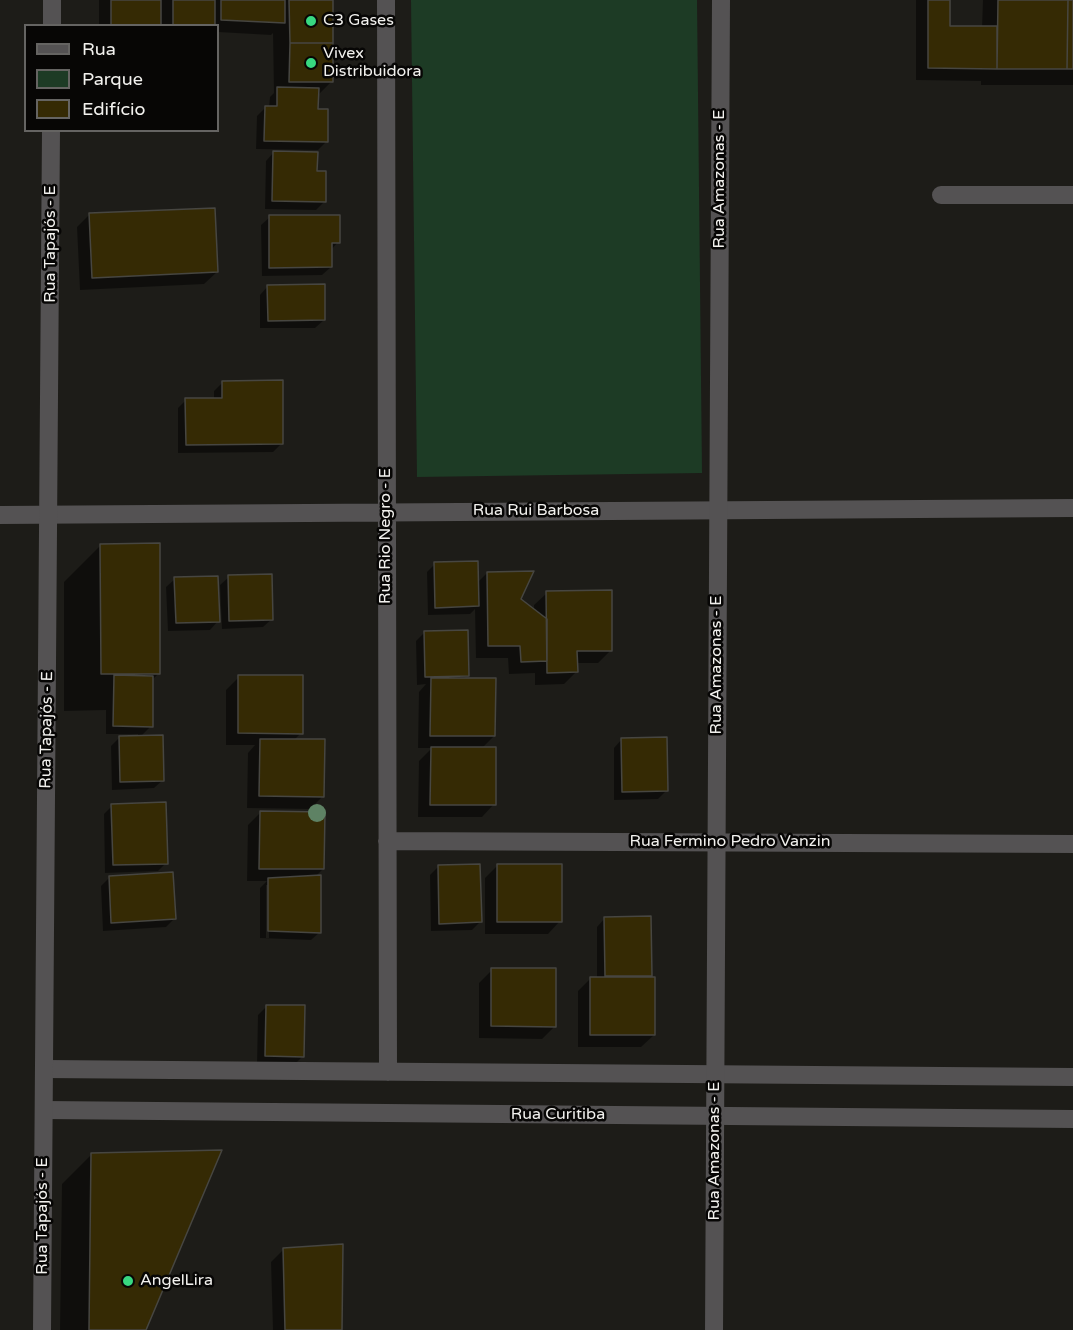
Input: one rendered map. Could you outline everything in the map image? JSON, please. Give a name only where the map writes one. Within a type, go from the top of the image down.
[{"type":"street","points":[[52,0],[52,24]]},
{"type":"street","name":"Rua Rio Negro - E","points":[[386,0],[388,1072]]},
{"type":"street","name":"Rua Amazonas - E","points":[[714,1330],[721,0]]},
{"type":"street","name":"Rua Tapajós - E","points":[[42,1330],[51,132]]},
{"type":"street","points":[[941,195],[1073,195]]},
{"type":"street","name":"Rua Rui Barbosa","points":[[0,515],[1073,508]]},
{"type":"street","name":"Rua Fermino Pedro Vanzin","points":[[387,841],[1073,844]]},
{"type":"street","points":[[44,1070],[1073,1077]]},
{"type":"street","name":"Rua Curitiba","points":[[44,1110],[1073,1119]]},
{"type":"green space","points":[[411,0],[697,0],[702,473],[417,477]]},
{"type":"building","points":[[111,0],[161,0],[161,24],[111,24]]},
{"type":"building","points":[[173,0],[215,0],[215,24],[173,24]]},
{"type":"building","points":[[221,0],[285,0],[285,23],[221,20]]},
{"type":"building","name":"C3 Gases","points":[[289,0],[333,0],[333,43],[290,43]]},
{"type":"building","points":[[928,0],[950,0],[950,26],[997,26],[997,69],[928,68]]},
{"type":"building","points":[[998,0],[1068,0],[1067,69],[997,69]]},
{"type":"building","points":[[1068,0],[1073,0],[1073,69],[1067,69]]},
{"type":"building","name":"Vivex Distribuidora","points":[[290,43],[333,43],[333,82],[289,82]]},
{"type":"building","points":[[277,87],[319,88],[318,109],[328,109],[328,142],[264,141],[265,106],[277,106]]},
{"type":"building","points":[[273,151],[318,152],[317,171],[326,171],[326,202],[272,201]]},
{"type":"building","points":[[215,208],[218,272],[92,278],[89,213]]},
{"type":"building","points":[[269,215],[340,215],[340,243],[332,243],[332,267],[269,268]]},
{"type":"building","points":[[325,284],[325,320],[268,321],[267,285]]},
{"type":"building","points":[[283,380],[283,444],[186,445],[185,398],[222,398],[222,381]]},
{"type":"building","points":[[160,543],[160,674],[101,674],[100,544]]},
{"type":"building","points":[[478,561],[479,606],[435,608],[434,562]]},
{"type":"building","points":[[534,571],[521,599],[547,619],[547,661],[521,662],[520,646],[488,646],[487,572]]},
{"type":"building","points":[[272,574],[273,620],[229,621],[228,575]]},
{"type":"building","points":[[218,576],[220,622],[176,623],[174,577]]},
{"type":"building","points":[[612,590],[612,651],[577,651],[578,672],[547,673],[546,591]]},
{"type":"building","points":[[468,630],[469,676],[425,677],[424,631]]},
{"type":"building","points":[[114,675],[153,676],[153,727],[113,726]]},
{"type":"building","points":[[238,675],[303,675],[303,734],[238,733]]},
{"type":"building","points":[[431,678],[496,678],[495,736],[430,736]]},
{"type":"building","points":[[163,735],[164,781],[120,782],[119,736]]},
{"type":"building","points":[[667,737],[668,791],[622,792],[621,738]]},
{"type":"building","points":[[260,739],[325,739],[324,797],[259,796]]},
{"type":"building","points":[[431,747],[496,747],[496,805],[430,805]]},
{"type":"building","points":[[166,802],[168,864],[113,865],[111,804]]},
{"type":"building","points":[[260,811],[325,812],[324,869],[259,869]]},
{"type":"building","points":[[480,864],[482,922],[439,924],[438,865]]},
{"type":"building","points":[[497,864],[562,864],[562,922],[497,922]]},
{"type":"building","points":[[173,872],[176,919],[111,923],[109,876]]},
{"type":"building","points":[[321,875],[321,933],[268,931],[268,878]]},
{"type":"building","points":[[651,916],[652,976],[605,976],[604,917]]},
{"type":"building","points":[[491,968],[556,968],[556,1027],[491,1026]]},
{"type":"building","points":[[590,977],[655,977],[655,1035],[590,1035]]},
{"type":"building","points":[[266,1005],[305,1005],[304,1057],[265,1056]]},
{"type":"building","name":"AngelLira","points":[[222,1150],[146,1330],[89,1330],[91,1153]]},
{"type":"building","points":[[343,1244],[342,1330],[285,1330],[283,1248]]},
{"type":"place","name":"C3 Gases","points":[[311,21]]},
{"type":"place","name":"Vivex Distribuidora","points":[[311,63]]},
{"type":"place","name":"AngelLira","points":[[128,1281]]}]
